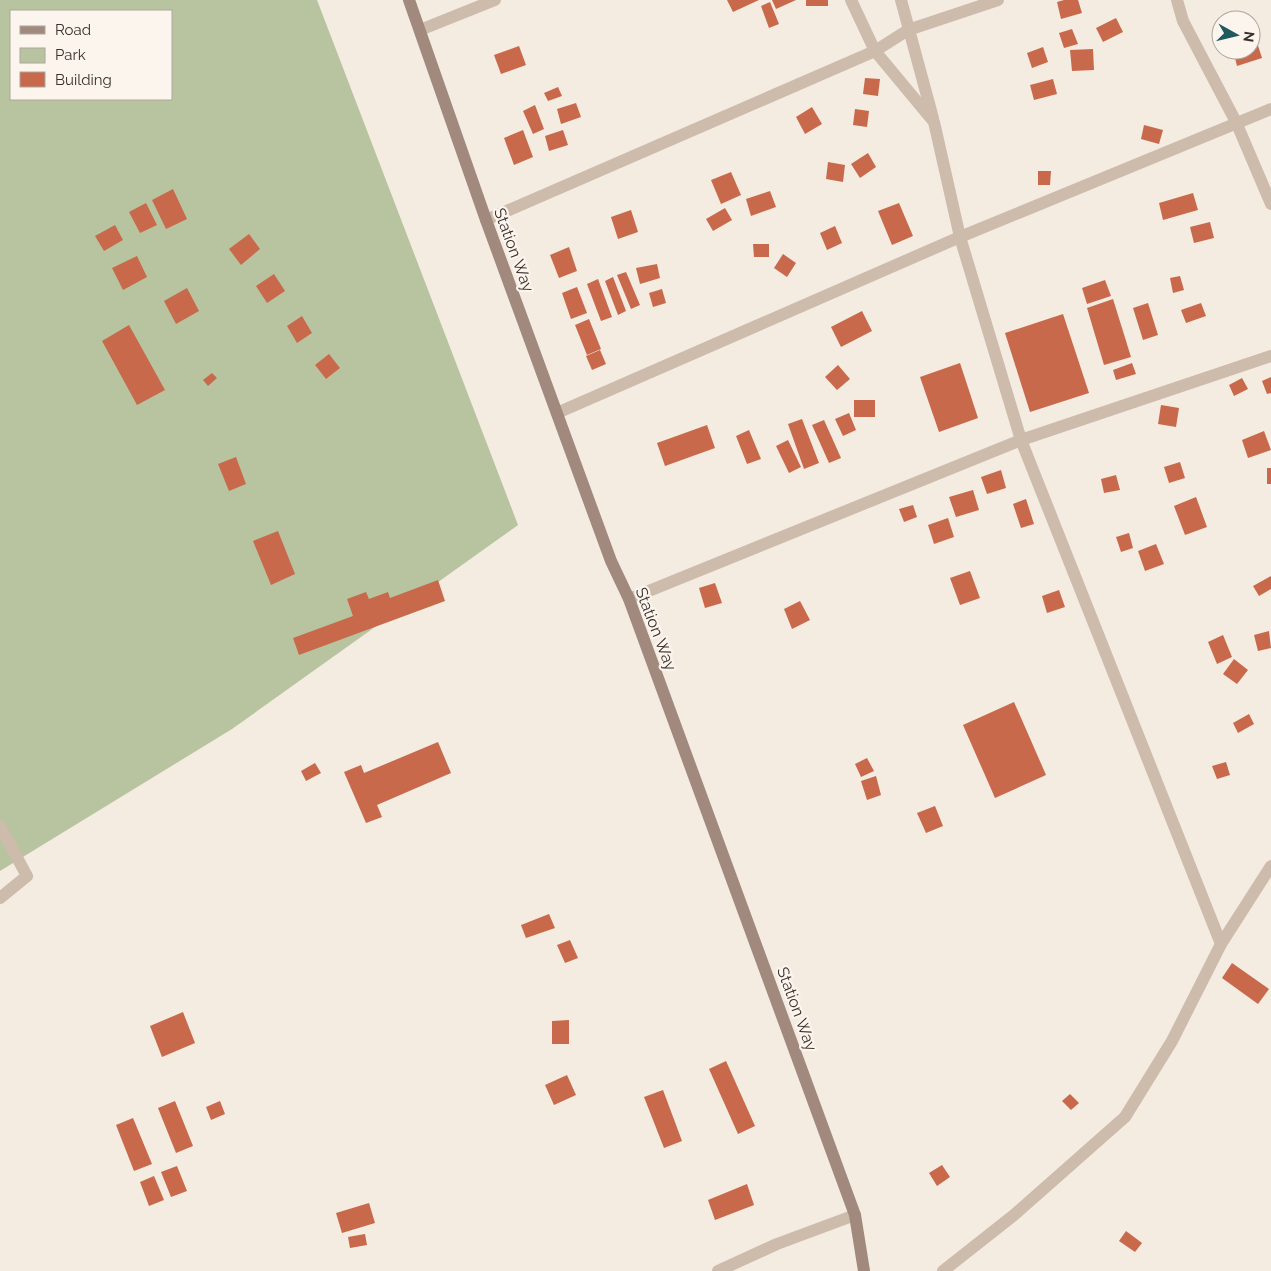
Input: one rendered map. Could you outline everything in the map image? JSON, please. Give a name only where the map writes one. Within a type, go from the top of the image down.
[{"type":"main road","name":"Station Way","points":[[409,0],[486,220],[611,561],[629,599],[855,1215],[864,1271]]},
{"type":"street","points":[[420,30],[495,0]]},
{"type":"street","points":[[851,0],[875,51],[934,122]]},
{"type":"street","points":[[901,0],[934,122],[960,237],[1021,440],[1221,944]]},
{"type":"street","points":[[486,220],[875,51],[908,30],[998,0]]},
{"type":"street","points":[[1177,0],[1183,21],[1236,122],[1271,204]]},
{"type":"street","points":[[558,414],[960,237],[1271,109]]},
{"type":"street","points":[[629,599],[1021,440],[1271,356]]},
{"type":"street","points":[[0,826],[27,876],[0,898]]},
{"type":"street","points":[[943,1271],[1014,1215],[1125,1117],[1172,1041],[1221,944],[1271,866]]},
{"type":"street","points":[[718,1271],[777,1244],[855,1215]]},
{"type":"green space","points":[[0,0],[317,0],[518,525],[232,729],[0,871]]},
{"type":"building","points":[[727,0],[759,0],[733,12]]},
{"type":"building","points":[[772,0],[796,0],[776,9]]},
{"type":"building","points":[[806,0],[828,0],[828,6],[806,6]]},
{"type":"building","points":[[1078,0],[1082,13],[1061,19],[1057,2]]},
{"type":"building","points":[[770,2],[779,24],[769,28],[761,6]]},
{"type":"building","points":[[1116,18],[1123,32],[1103,42],[1096,28]]},
{"type":"building","points":[[1072,29],[1078,44],[1064,48],[1059,33]]},
{"type":"building","points":[[519,46],[526,65],[501,74],[494,55]]},
{"type":"building","points":[[1043,47],[1048,62],[1032,68],[1027,53]]},
{"type":"building","points":[[1093,49],[1094,70],[1072,71],[1070,50]]},
{"type":"building","points":[[1236,60],[1256,60],[1237,66]]},
{"type":"building","points":[[865,78],[880,79],[878,96],[863,94]]},
{"type":"building","points":[[1053,79],[1057,94],[1034,100],[1030,85]]},
{"type":"building","points":[[558,87],[562,96],[548,101],[544,93]]},
{"type":"building","points":[[576,103],[581,117],[561,124],[557,109]]},
{"type":"building","points":[[535,105],[544,129],[533,134],[523,111]]},
{"type":"building","points":[[812,107],[822,124],[805,134],[796,117]]},
{"type":"building","points":[[855,109],[869,111],[867,127],[853,125]]},
{"type":"building","points":[[1144,125],[1163,130],[1159,144],[1141,139]]},
{"type":"building","points":[[523,130],[533,157],[514,165],[504,138]]},
{"type":"building","points":[[563,130],[568,145],[549,151],[545,136]]},
{"type":"building","points":[[868,153],[876,167],[860,178],[851,164]]},
{"type":"building","points":[[828,162],[845,165],[843,182],[826,179]]},
{"type":"building","points":[[1038,171],[1051,171],[1050,185],[1038,185]]},
{"type":"building","points":[[731,172],[741,195],[721,204],[711,180]]},
{"type":"building","points":[[173,189],[187,219],[166,229],[152,200]]},
{"type":"building","points":[[770,191],[776,207],[751,216],[746,199]]},
{"type":"building","points":[[1193,193],[1198,210],[1163,220],[1159,203]]},
{"type":"building","points":[[146,203],[157,225],[140,233],[129,212]]},
{"type":"building","points":[[899,203],[913,236],[892,245],[878,211]]},
{"type":"building","points":[[725,208],[732,220],[713,231],[706,219]]},
{"type":"building","points":[[631,210],[638,232],[618,239],[611,217]]},
{"type":"building","points":[[1210,222],[1214,238],[1194,243],[1190,227]]},
{"type":"building","points":[[115,225],[123,240],[104,251],[95,236]]},
{"type":"building","points":[[835,226],[842,243],[827,250],[820,233]]},
{"type":"building","points":[[249,234],[260,249],[241,265],[229,249]]},
{"type":"building","points":[[753,244],[769,244],[769,257],[754,257]]},
{"type":"building","points":[[569,247],[577,271],[559,278],[550,255]]},
{"type":"building","points":[[783,254],[796,263],[787,277],[774,268]]},
{"type":"building","points":[[137,256],[147,277],[123,290],[112,268]]},
{"type":"building","points":[[657,264],[660,278],[640,284],[636,268]]},
{"type":"building","points":[[626,272],[640,305],[631,309],[617,275]]},
{"type":"building","points":[[274,274],[285,291],[267,303],[256,286]]},
{"type":"building","points":[[1180,276],[1184,290],[1173,293],[1170,278]]},
{"type":"building","points":[[613,277],[626,311],[618,315],[605,281]]},
{"type":"building","points":[[598,279],[612,317],[601,321],[587,284]]},
{"type":"building","points":[[1105,280],[1111,296],[1087,304],[1082,288]]},
{"type":"building","points":[[577,287],[587,313],[571,319],[562,293]]},
{"type":"building","points":[[187,288],[199,311],[176,324],[164,301]]},
{"type":"building","points":[[662,289],[666,303],[653,307],[649,293]]},
{"type":"building","points":[[1113,299],[1131,357],[1104,365],[1087,308]]},
{"type":"building","points":[[1148,303],[1158,335],[1143,340],[1133,308]]},
{"type":"building","points":[[1201,303],[1206,316],[1186,323],[1181,310]]},
{"type":"building","points":[[862,311],[872,331],[841,347],[831,327]]},
{"type":"building","points":[[1063,314],[1089,393],[1030,412],[1005,333]]},
{"type":"building","points":[[302,316],[312,333],[297,343],[287,326]]},
{"type":"building","points":[[589,319],[601,349],[587,355],[575,325]]},
{"type":"building","points":[[129,325],[165,390],[137,405],[102,341]]},
{"type":"building","points":[[600,350],[606,364],[592,370],[586,356]]},
{"type":"building","points":[[329,354],[340,368],[326,379],[315,365]]},
{"type":"building","points":[[960,363],[978,418],[939,432],[920,377]]},
{"type":"building","points":[[1132,363],[1136,374],[1116,380],[1113,370]]},
{"type":"building","points":[[838,365],[850,379],[837,390],[825,377]]},
{"type":"building","points":[[212,373],[217,378],[208,386],[203,380]]},
{"type":"building","points":[[1271,377],[1271,393],[1267,394],[1262,381]]},
{"type":"building","points":[[1242,378],[1248,389],[1234,396],[1229,385]]},
{"type":"building","points":[[854,400],[875,400],[875,417],[854,417]]},
{"type":"building","points":[[1161,405],[1179,408],[1176,427],[1158,424]]},
{"type":"building","points":[[849,413],[856,430],[843,436],[835,419]]},
{"type":"building","points":[[802,419],[819,463],[804,469],[788,424]]},
{"type":"building","points":[[824,420],[841,458],[829,463],[812,425]]},
{"type":"building","points":[[707,425],[715,448],[665,466],[657,443]]},
{"type":"building","points":[[749,430],[761,459],[747,464],[736,436]]},
{"type":"building","points":[[1264,431],[1271,450],[1248,458],[1242,440]]},
{"type":"building","points":[[788,440],[801,467],[789,473],[776,446]]},
{"type":"building","points":[[236,457],[246,484],[229,491],[218,464]]},
{"type":"building","points":[[1180,462],[1185,478],[1169,483],[1164,467]]},
{"type":"building","points":[[1267,468],[1271,468],[1271,484],[1267,484]]},
{"type":"building","points":[[1001,470],[1006,488],[987,494],[981,477]]},
{"type":"building","points":[[1116,475],[1120,490],[1104,493],[1101,479]]},
{"type":"building","points":[[973,490],[979,510],[956,517],[949,497]]},
{"type":"building","points":[[1196,497],[1207,527],[1185,535],[1174,506]]},
{"type":"building","points":[[1026,499],[1034,524],[1021,528],[1013,504]]},
{"type":"building","points":[[913,505],[917,517],[904,522],[899,509]]},
{"type":"building","points":[[948,518],[954,537],[934,544],[928,525]]},
{"type":"building","points":[[278,531],[295,574],[271,585],[253,541]]},
{"type":"building","points":[[1129,533],[1133,548],[1121,552],[1116,537]]},
{"type":"building","points":[[1156,544],[1164,564],[1145,571],[1138,551]]},
{"type":"building","points":[[970,571],[980,598],[960,605],[950,578]]},
{"type":"building","points":[[1271,576],[1271,589],[1259,596],[1253,586]]},
{"type":"building","points":[[438,580],[445,601],[299,655],[293,638],[353,616],[347,599],[366,592],[369,599],[388,592],[390,598]]},
{"type":"building","points":[[715,583],[722,603],[705,608],[699,588]]},
{"type":"building","points":[[1059,590],[1065,607],[1047,613],[1042,596]]},
{"type":"building","points":[[800,601],[810,620],[792,629],[784,609]]},
{"type":"building","points":[[1269,631],[1271,648],[1258,651],[1254,635]]},
{"type":"building","points":[[1223,635],[1232,657],[1217,664],[1208,642]]},
{"type":"building","points":[[1234,659],[1248,670],[1237,684],[1223,674]]},
{"type":"building","points":[[1014,702],[1046,775],[995,798],[963,725]]},
{"type":"building","points":[[1249,714],[1254,724],[1238,733],[1233,723]]},
{"type":"building","points":[[438,742],[451,773],[377,805],[382,817],[366,823],[344,772],[361,765],[364,773]]},
{"type":"building","points":[[867,758],[874,771],[861,777],[855,764]]},
{"type":"building","points":[[1226,762],[1230,775],[1217,779],[1212,766]]},
{"type":"building","points":[[315,763],[321,773],[306,781],[301,771]]},
{"type":"building","points":[[876,776],[881,795],[867,800],[861,781]]},
{"type":"building","points":[[935,806],[943,826],[926,833],[917,813]]},
{"type":"building","points":[[549,914],[555,928],[526,938],[521,925]]},
{"type":"building","points":[[570,940],[578,958],[565,963],[557,945]]},
{"type":"building","points":[[1232,963],[1269,989],[1258,1004],[1222,978]]},
{"type":"building","points":[[183,1012],[195,1043],[162,1057],[150,1026]]},
{"type":"building","points":[[569,1020],[569,1044],[552,1044],[552,1021]]},
{"type":"building","points":[[726,1061],[755,1126],[738,1134],[709,1069]]},
{"type":"building","points":[[567,1075],[576,1095],[554,1105],[545,1085]]},
{"type":"building","points":[[663,1090],[682,1141],[664,1148],[644,1097]]},
{"type":"building","points":[[1070,1094],[1079,1103],[1071,1110],[1062,1101]]},
{"type":"building","points":[[175,1101],[193,1146],[176,1153],[158,1108]]},
{"type":"building","points":[[220,1101],[225,1114],[211,1120],[206,1107]]},
{"type":"building","points":[[133,1118],[152,1164],[134,1171],[116,1125]]},
{"type":"building","points":[[942,1165],[950,1177],[937,1186],[929,1173]]},
{"type":"building","points":[[177,1166],[187,1191],[171,1197],[161,1172]]},
{"type":"building","points":[[154,1176],[164,1200],[149,1206],[140,1182]]},
{"type":"building","points":[[747,1184],[754,1205],[715,1220],[708,1200]]},
{"type":"building","points":[[369,1203],[375,1223],[342,1233],[336,1213]]},
{"type":"building","points":[[1126,1231],[1142,1243],[1135,1252],[1119,1241]]},
{"type":"building","points":[[365,1234],[367,1245],[350,1248],[348,1237]]}]
